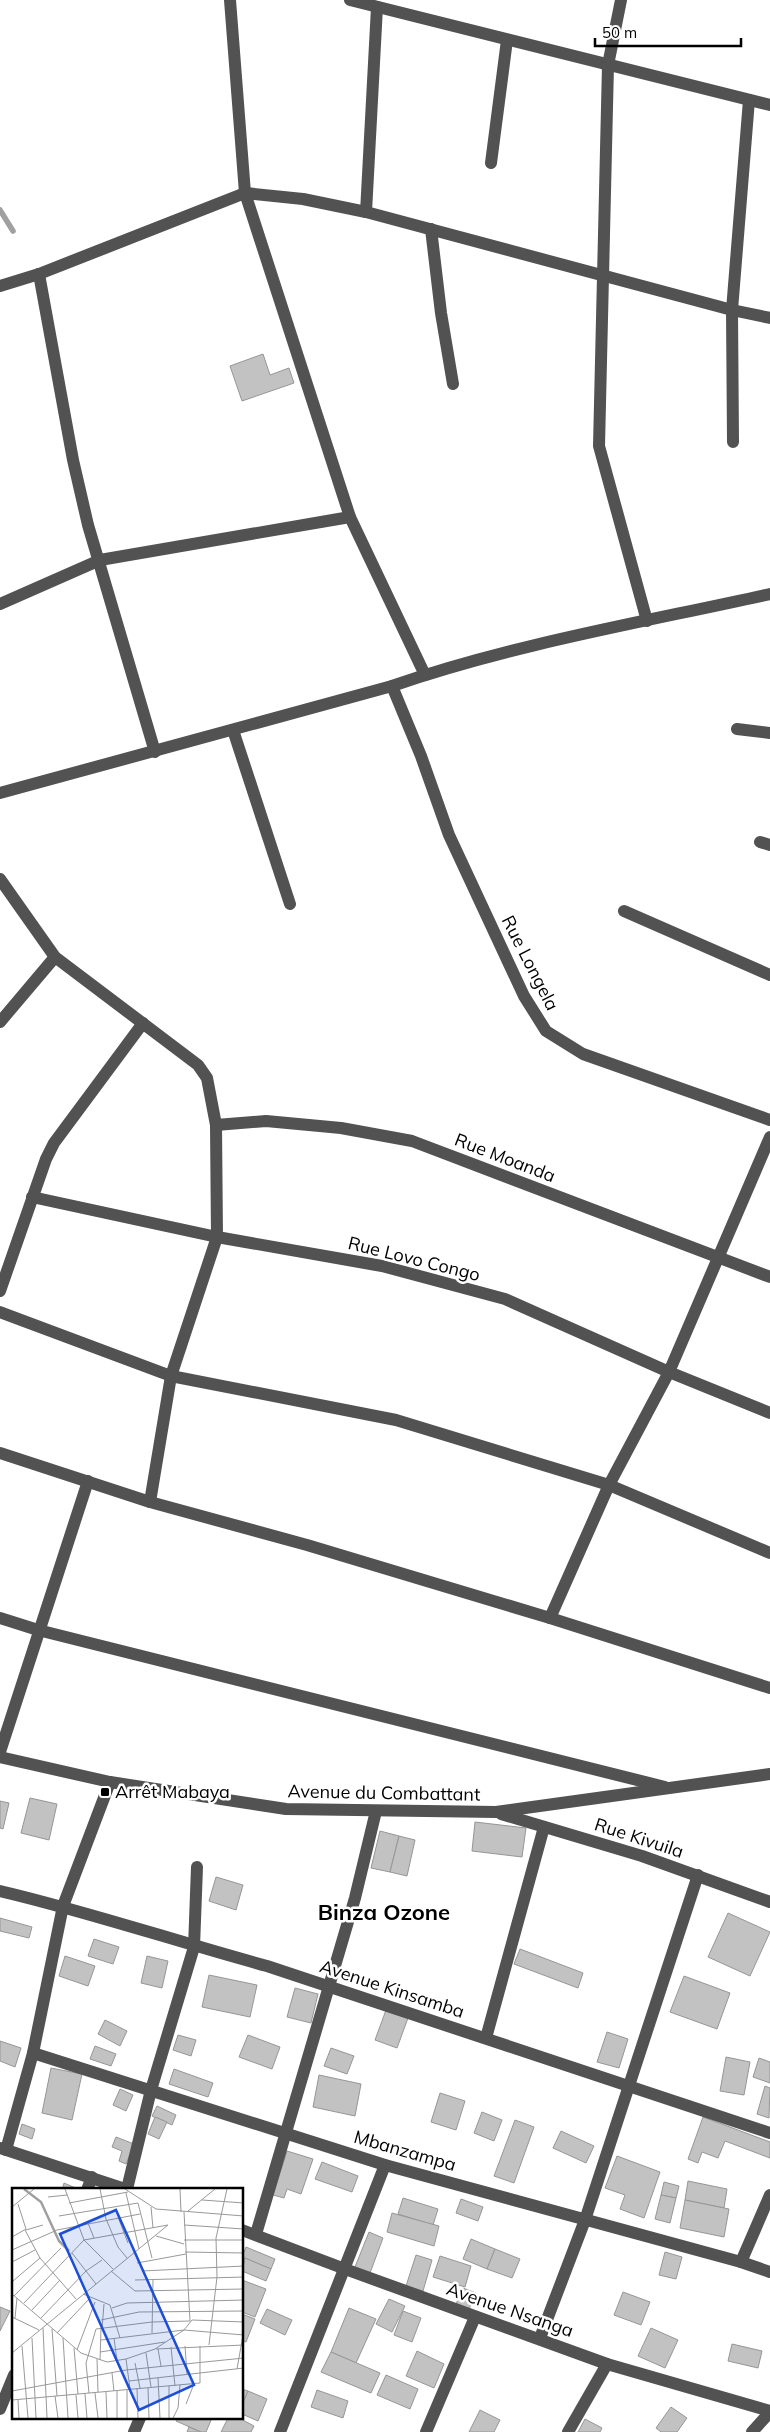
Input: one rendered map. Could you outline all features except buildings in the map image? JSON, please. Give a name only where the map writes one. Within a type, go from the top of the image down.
[{"type":"street","points":[[230,0],[245,193],[350,517],[425,675]]},
{"type":"street","points":[[350,0],[770,105]]},
{"type":"street","points":[[621,0],[608,65],[605,275],[599,446],[647,621]]},
{"type":"street","points":[[366,212],[377,7]]},
{"type":"street","points":[[491,163],[507,40]]},
{"type":"street","points":[[733,442],[732,310],[749,100]]},
{"type":"street","points":[[4,285],[245,193],[303,199],[366,212],[732,310],[770,318]]},
{"type":"street","points":[[431,229],[441,314],[453,384]]},
{"type":"street","points":[[33,275],[88,524],[155,752]]},
{"type":"street","points":[[0,604],[100,560],[350,517]]},
{"type":"street","points":[[0,793],[155,752],[392,686],[425,675],[560,639],[770,594]]},
{"type":"street","name":"Rue Longela","points":[[392,686],[421,756],[449,835],[524,996],[546,1031],[583,1054],[770,1120]]},
{"type":"street","points":[[737,729],[770,733]]},
{"type":"street","points":[[233,730],[290,904]]},
{"type":"street","points":[[0,879],[4,893],[55,957],[198,1065],[207,1078],[216,1124],[217,1237],[171,1376],[150,1502]]},
{"type":"street","points":[[624,911],[770,975]]},
{"type":"street","points":[[0,1022],[55,957]]},
{"type":"street","points":[[0,1291],[32,1197],[54,1143],[143,1023]]},
{"type":"street","name":"Rue Moanda","points":[[216,1124],[276,1122],[341,1128],[412,1142],[770,1277]]},
{"type":"street","points":[[550,1618],[609,1484],[669,1372],[770,1137]]},
{"type":"street","name":"Rue Lovo Congo","points":[[32,1197],[217,1237],[382,1266],[504,1299],[669,1372],[770,1412]]},
{"type":"street","points":[[0,1312],[171,1376],[396,1420],[609,1484],[770,1552]]},
{"type":"street","points":[[0,1454],[150,1502],[307,1545],[550,1618],[770,1688]]},
{"type":"street","points":[[0,1752],[38,1630],[88,1481]]},
{"type":"street","points":[[0,1618],[38,1630],[672,1789]]},
{"type":"street","name":"Avenue du Combattant","points":[[0,1757],[110,1782],[286,1809],[376,1811],[496,1812],[770,1774]]},
{"type":"street","points":[[110,1782],[63,1906],[34,2053],[3,2149],[124,2188]]},
{"type":"street","points":[[256,2234],[355,1898],[376,1811]]},
{"type":"street","name":"Rue Kivuila","points":[[496,1812],[642,1856],[770,1902]]},
{"type":"street","points":[[486,2038],[544,1827]]},
{"type":"street","points":[[127,2188],[152,2090],[194,1946],[197,1867]]},
{"type":"street","points":[[540,2338],[585,2220],[698,1875]]},
{"type":"street","name":"Avenue Kinsamba","points":[[0,1891],[63,1906],[267,1966],[770,2133]]},
{"type":"street","name":"Mbanzampa","points":[[34,2053],[385,2165],[741,2262],[770,2272]]},
{"type":"street","points":[[280,2432],[385,2165]]},
{"type":"street","points":[[88,2188],[92,2177]]},
{"type":"street","points":[[741,2262],[770,2195]]},
{"type":"street","name":"Avenue Nsanga","points":[[244,2231],[344,2269],[475,2317],[540,2338],[607,2364],[770,2412]]},
{"type":"street","points":[[426,2432],[475,2317]]},
{"type":"street","points":[[568,2432],[607,2364]]},
{"type":"street","points":[[0,2410],[12,2380]]},
{"type":"street","points":[[752,2432],[770,2412]]},
{"type":"street","points":[[134,2432],[139,2420]]},
{"type":"waterway","points":[[0,210],[13,231]]},
{"type":"place","name":"Arrêt Mabaya","points":[[105,1792]]},
{"type":"district","name":"Binza Ozone","points":[[384,1912]]}]
